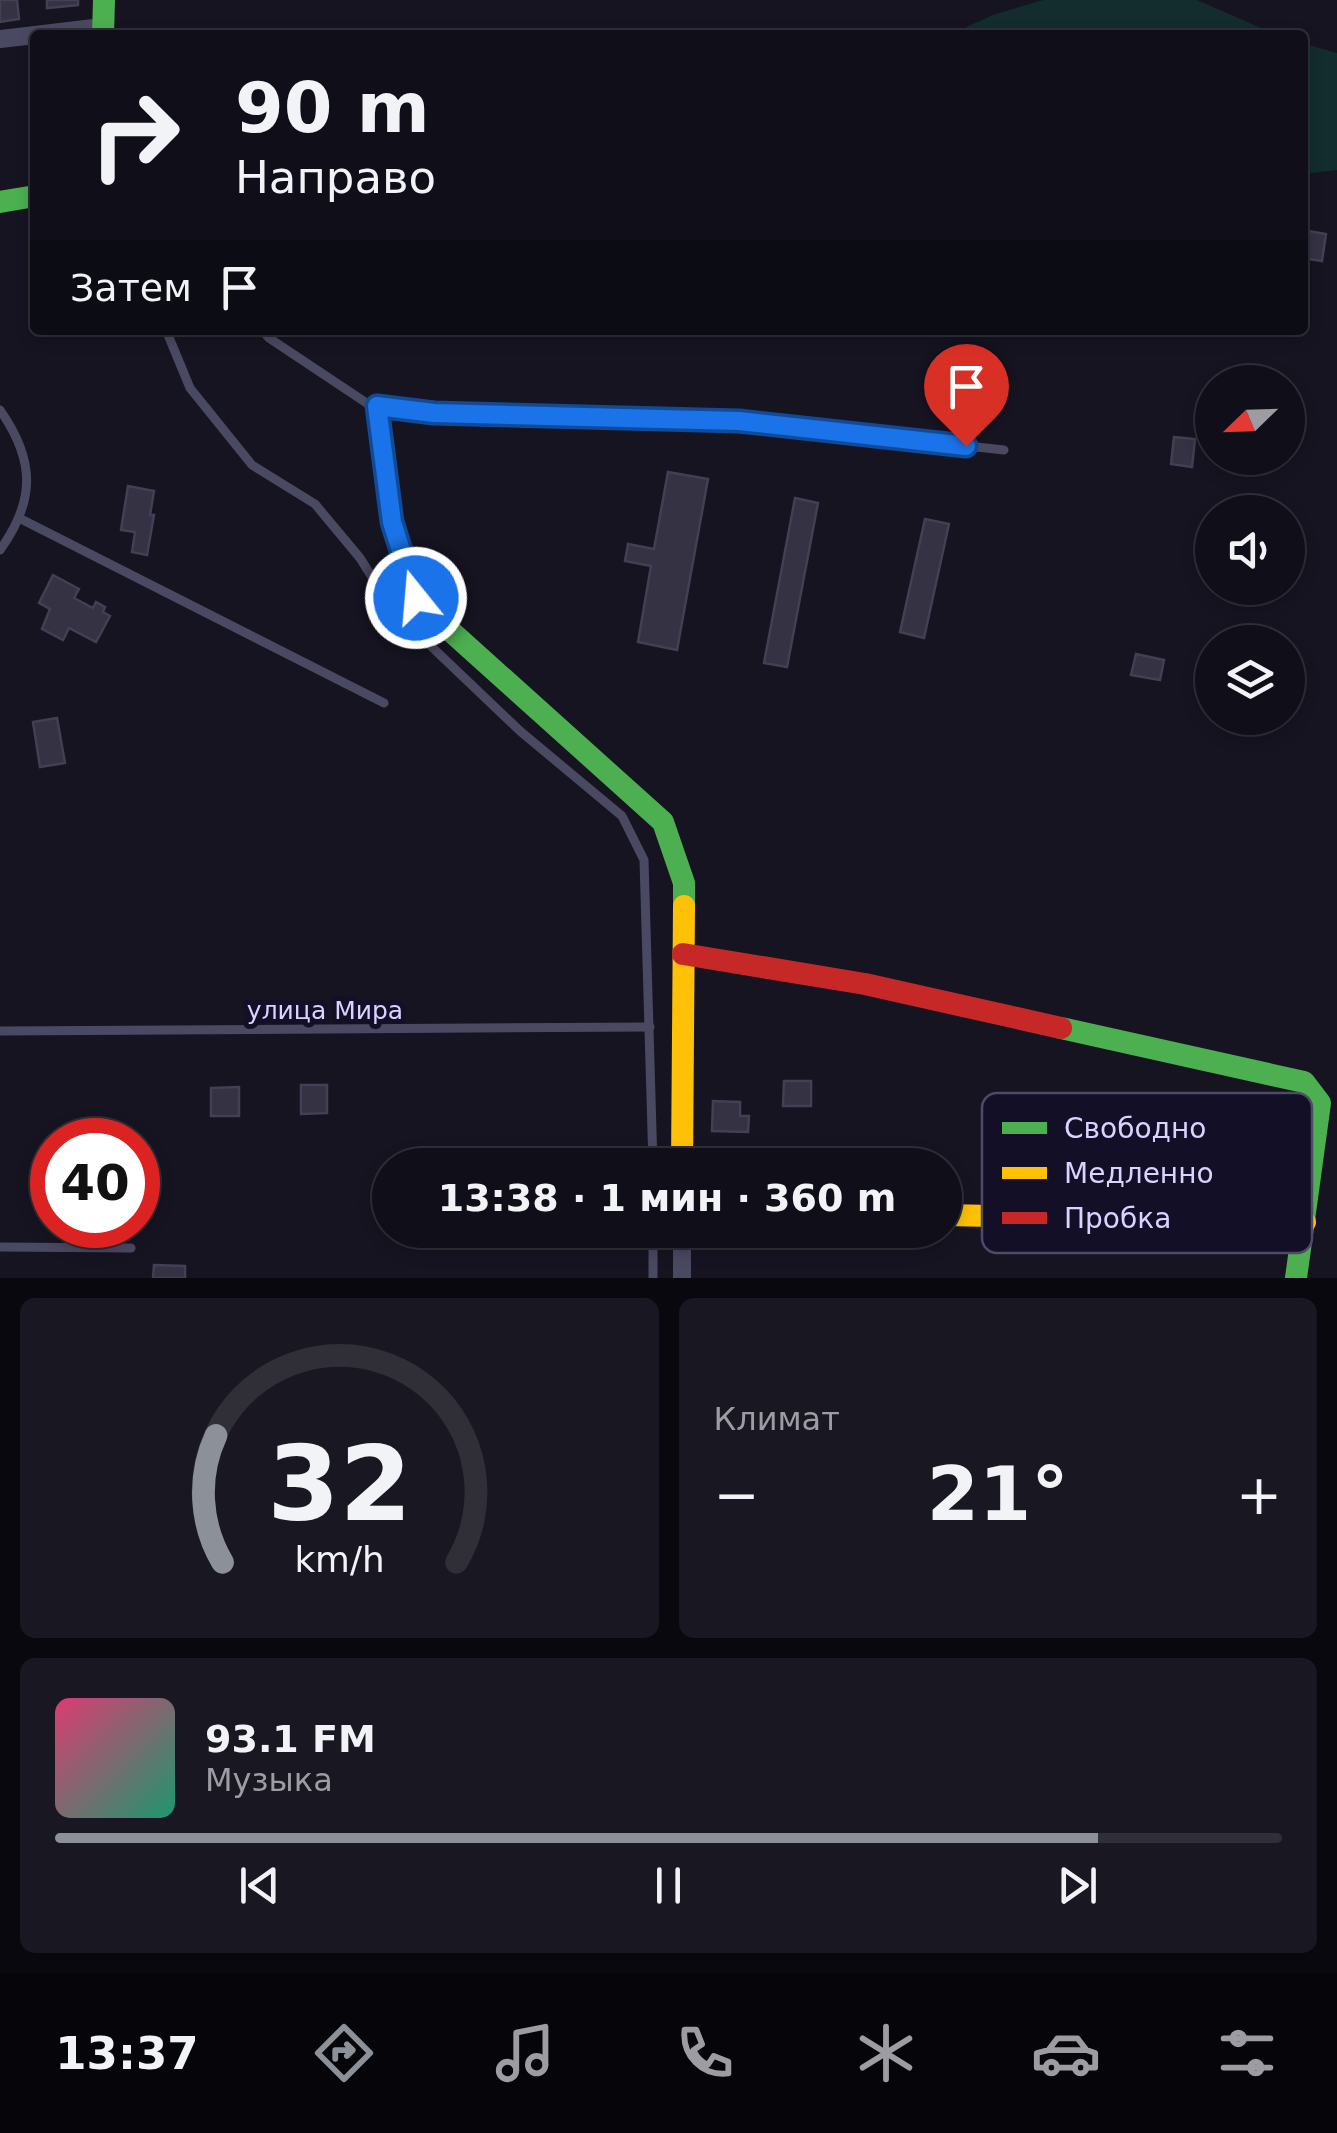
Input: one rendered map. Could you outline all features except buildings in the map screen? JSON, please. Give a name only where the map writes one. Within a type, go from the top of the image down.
[{"type":"street","points":[[103,30],[104,0]]},
{"type":"street","points":[[0,39],[30,36]]},
{"type":"street","points":[[0,202],[30,197]]},
{"type":"street","points":[[377,406],[392,522],[416,598],[524,700],[663,822],[684,884],[682,1148]]},
{"type":"street","points":[[684,954],[865,984],[1304,1082],[1320,1103],[1312,1166]]},
{"type":"street","points":[[682,1248],[682,1278]]},
{"type":"street","points":[[1296,1278],[1300,1253]]},
{"type":"lane","points":[[168,335],[190,388],[252,465],[315,504],[360,558],[392,609],[520,731],[622,816],[644,860],[653,1148]]},
{"type":"lane","points":[[266,335],[368,404],[377,406],[434,413],[739,421],[1004,450]]},
{"type":"lane","points":[[0,410],[15,431],[28,464],[25,502],[0,550]]},
{"type":"lane","points":[[19,518],[384,703]]},
{"type":"lane","name":"улица Мира","points":[[0,1031],[650,1026]]},
{"type":"lane","points":[[0,1247],[30,1247]]},
{"type":"lane","points":[[653,1248],[653,1278]]},
{"type":"green space","points":[[1043,0],[1197,0],[1266,30],[960,30]]},
{"type":"green space","points":[[1308,45],[1337,53],[1337,170],[1308,173]]},
{"type":"traffic: fast","points":[[103,30],[104,0]]},
{"type":"traffic: fast","points":[[0,202],[30,197]]},
{"type":"traffic: fast","points":[[377,406],[392,522],[415,599],[663,822],[684,883],[684,906]]},
{"type":"traffic: fast","points":[[1061,1028],[1304,1082],[1320,1103],[1312,1161]]},
{"type":"traffic: fast","points":[[1296,1278],[1299,1253]]},
{"type":"traffic: slow","points":[[682,1148],[684,906]]},
{"type":"traffic: slow","points":[[962,1215],[982,1216]]},
{"type":"traffic: jam","points":[[683,954],[865,984],[1061,1028]]},
{"type":"route","points":[[416,598],[392,522],[377,406],[434,413],[739,421],[966,446]]}]
